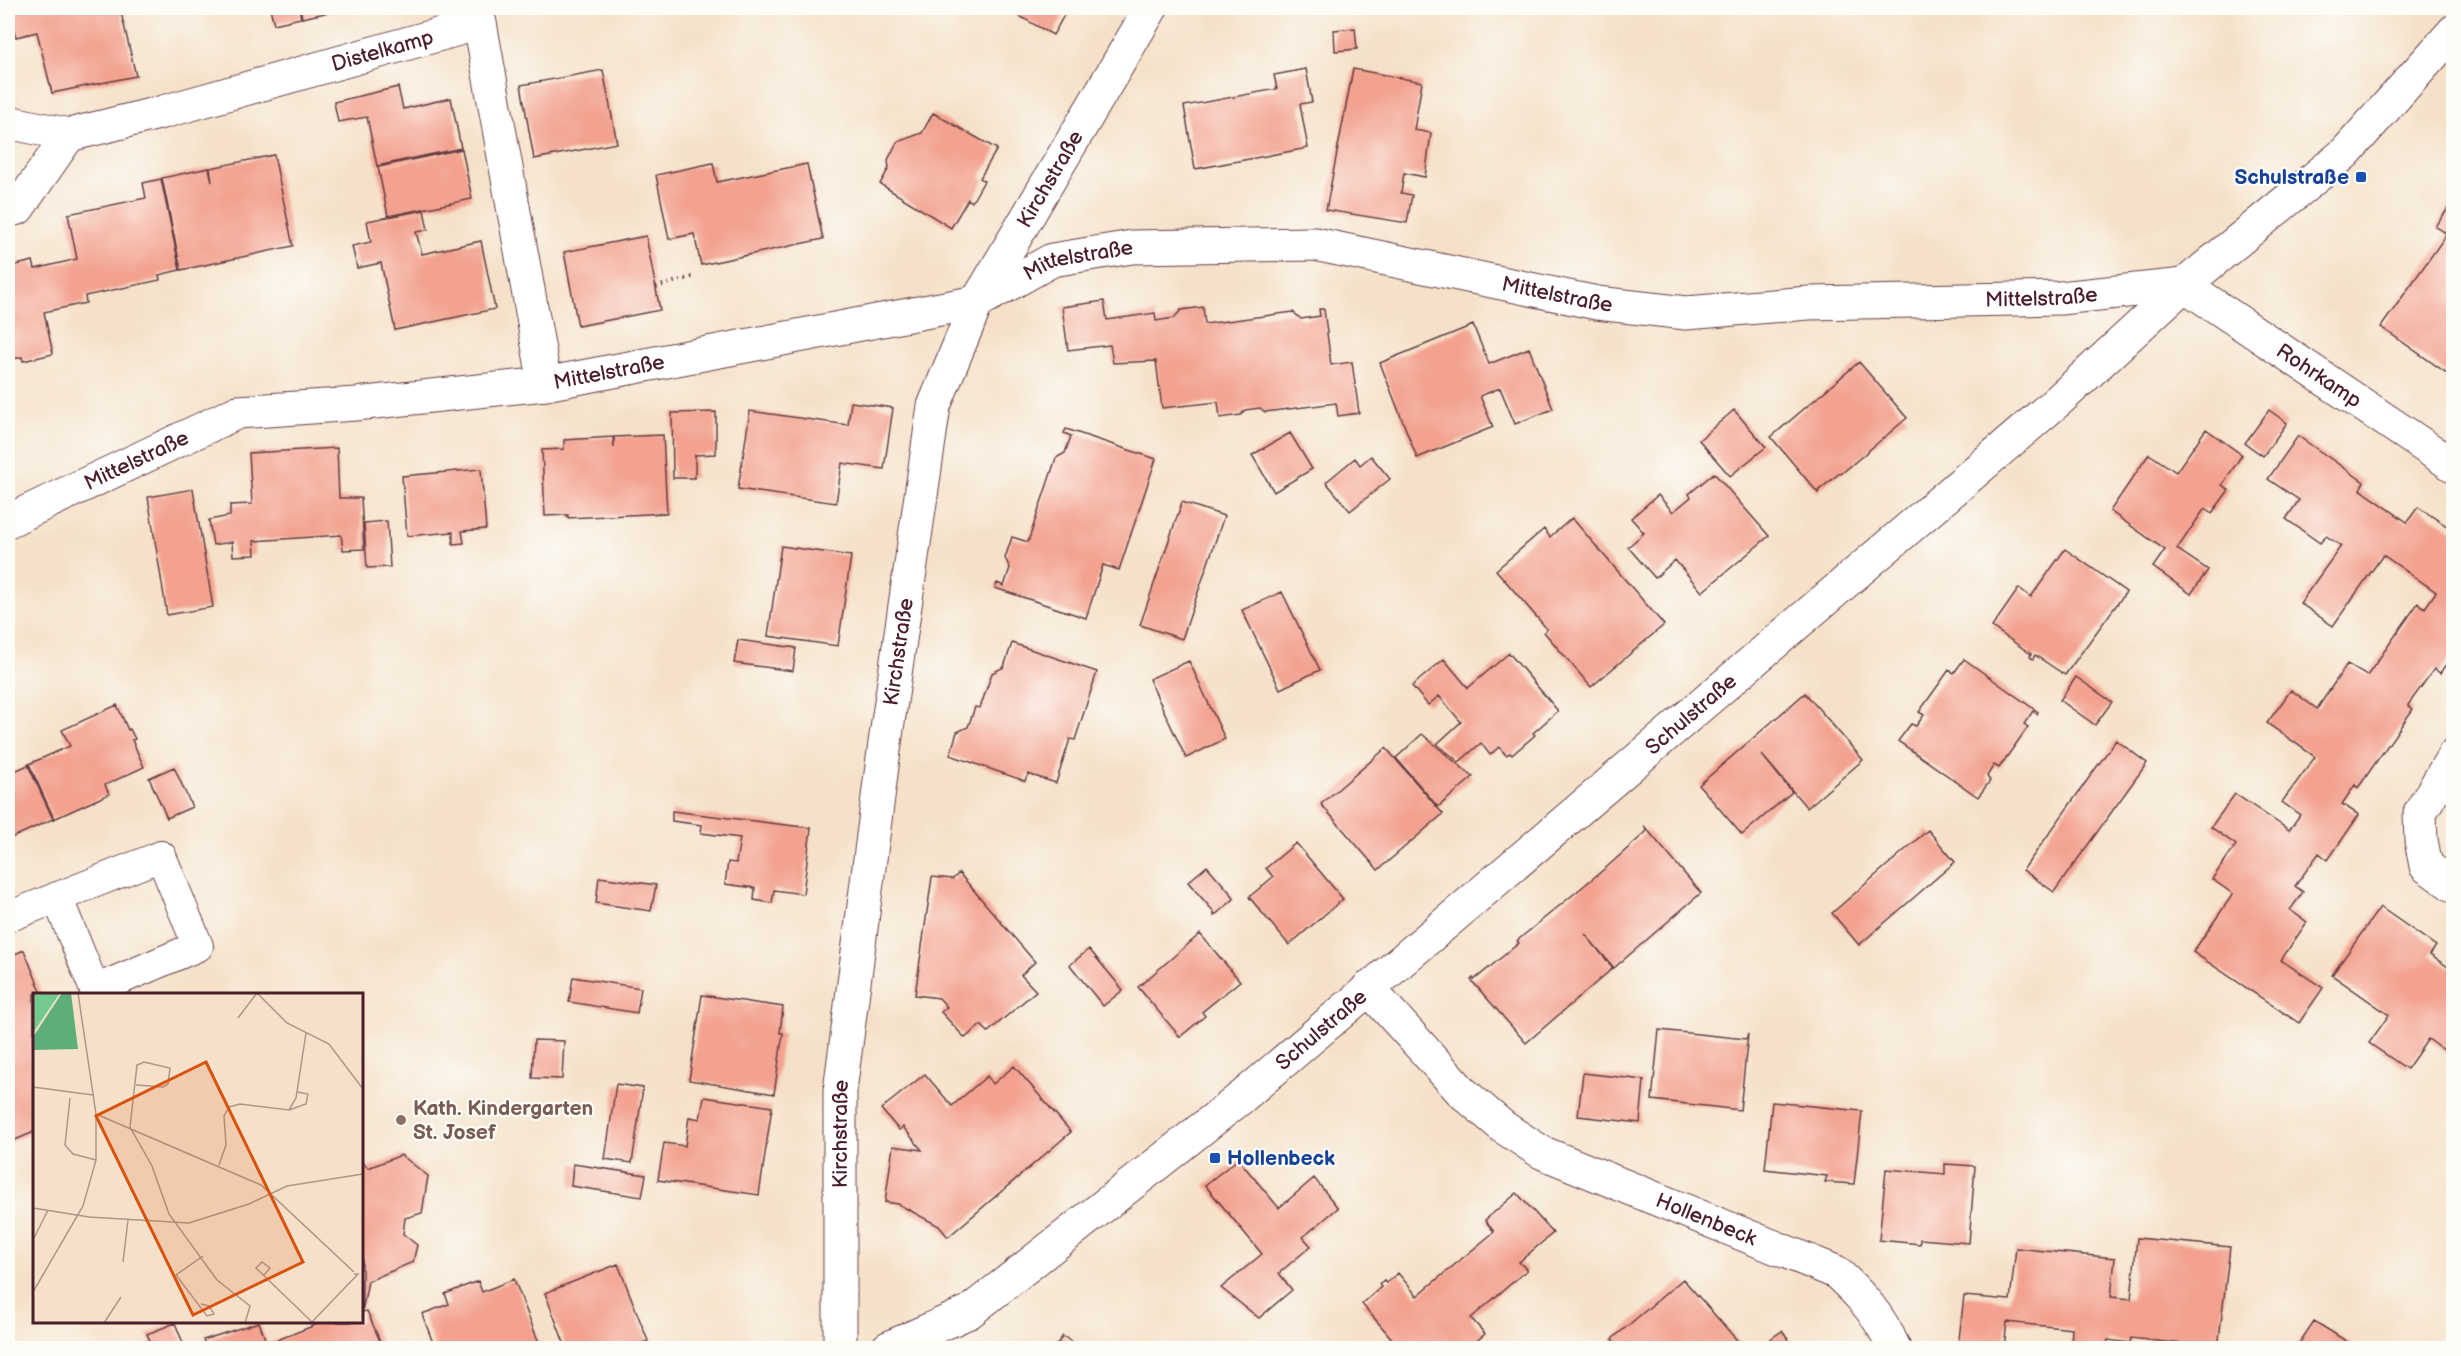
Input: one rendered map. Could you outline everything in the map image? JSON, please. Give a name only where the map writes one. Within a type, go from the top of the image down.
[{"type":"street","name":"Kirchstraße","points":[[840,1348],[840,1091],[885,743],[934,406],[976,302],[1151,8]]},
{"type":"street","name":"Distelkamp","points":[[8,122],[69,135],[163,112],[480,23],[545,384]]},
{"type":"street","name":"Schulstraße","points":[[888,1348],[969,1312],[1242,1096],[2050,408],[2184,285],[2344,153],[2454,31]]},
{"type":"street","points":[[8,210],[18,208],[69,135]]},
{"type":"street","name":"Mittelstraße","points":[[8,521],[238,412],[356,404],[545,384],[976,302],[1052,260],[1132,248],[1315,244],[1597,303],[1686,313],[1809,303],[2060,298],[2184,285]]},
{"type":"street","name":"Rohrkamp","points":[[2184,285],[2454,466]]},
{"type":"street","points":[[2454,755],[2420,813],[2421,840],[2426,866],[2454,886]]},
{"type":"street","name":"Hollenbeck","points":[[1368,988],[1462,1092],[1503,1127],[1541,1152],[1836,1272],[1864,1297],[1886,1329],[1894,1348]]},
{"type":"lane","points":[[8,917],[57,897],[161,856],[198,946],[95,990],[57,897]]},
{"type":"path","points":[[656,287],[692,277]]},
{"type":"building","points":[[8,8],[120,8],[136,76],[52,93],[37,32],[16,37],[14,31],[8,32]]},
{"type":"building","points":[[270,8],[299,8],[301,18],[274,24]]},
{"type":"building","points":[[300,8],[329,8],[330,12],[302,18]]},
{"type":"building","points":[[1005,8],[1068,8],[1053,35]]},
{"type":"building","points":[[1355,28],[1357,49],[1335,51],[1334,30]]},
{"type":"building","points":[[1306,69],[1312,102],[1300,104],[1308,148],[1195,169],[1184,106],[1277,89],[1274,75]]},
{"type":"building","points":[[1353,69],[1422,82],[1414,130],[1431,133],[1425,177],[1404,173],[1401,193],[1412,195],[1407,223],[1326,210]]},
{"type":"building","points":[[603,70],[617,143],[534,159],[521,85]]},
{"type":"building","points":[[398,87],[403,109],[451,98],[461,148],[377,166],[367,117],[338,122],[334,102]]},
{"type":"building","points":[[933,113],[997,149],[980,178],[984,181],[972,202],[968,199],[951,228],[880,184],[889,168],[888,160],[897,142],[922,133]]},
{"type":"building","points":[[462,149],[472,199],[388,216],[378,167]]},
{"type":"building","points":[[274,155],[293,246],[181,270],[162,178],[209,168],[212,182],[210,168]]},
{"type":"building","points":[[713,163],[717,182],[807,164],[823,239],[701,265],[694,234],[669,239],[656,175]]},
{"type":"building","points":[[161,179],[180,270],[159,275],[160,280],[85,296],[86,303],[44,312],[53,354],[23,361],[22,357],[8,360],[8,267],[33,261],[35,269],[77,259],[68,214],[146,198],[143,183]]},
{"type":"building","points":[[2454,201],[2454,378],[2381,327],[2447,234],[2435,226]]},
{"type":"building","points":[[424,210],[428,230],[416,232],[422,254],[481,241],[495,309],[395,330],[381,263],[357,268],[352,246],[371,242],[367,221]]},
{"type":"building","points":[[646,236],[660,310],[578,326],[564,252]]},
{"type":"building","points":[[1104,301],[1107,320],[1155,313],[1156,321],[1174,318],[1181,310],[1203,307],[1205,324],[1293,312],[1301,319],[1320,316],[1319,309],[1324,309],[1331,365],[1352,362],[1359,413],[1338,416],[1336,403],[1265,412],[1260,408],[1245,410],[1241,415],[1220,418],[1218,402],[1162,408],[1156,361],[1113,363],[1110,345],[1068,350],[1062,307]]},
{"type":"building","points":[[1473,325],[1489,364],[1529,348],[1553,409],[1515,424],[1500,388],[1480,396],[1493,427],[1417,458],[1380,363]]},
{"type":"building","points":[[1859,362],[1907,418],[1818,493],[1771,437]]},
{"type":"building","points":[[851,402],[893,408],[884,469],[842,463],[836,503],[738,489],[750,411],[848,425]]},
{"type":"building","points":[[1734,410],[1766,447],[1730,476],[1699,440]]},
{"type":"building","points":[[2269,410],[2287,423],[2263,456],[2245,443]]},
{"type":"building","points":[[716,412],[716,454],[695,455],[695,478],[673,478],[672,413]]},
{"type":"building","points":[[1066,429],[1156,459],[1119,570],[1103,565],[1086,618],[995,588],[997,583],[1004,586],[1010,568],[1005,558],[1012,537],[1028,542],[1056,458],[1065,453],[1071,436],[1064,433]]},
{"type":"building","points":[[2206,429],[2242,455],[2222,485],[2229,490],[2212,513],[2205,508],[2177,549],[2208,570],[2191,594],[2153,567],[2165,550],[2110,511],[2149,454],[2176,472]]},
{"type":"building","points":[[1290,433],[1312,469],[1274,492],[1252,455]]},
{"type":"building","points":[[663,435],[667,513],[568,518],[568,515],[545,516],[542,450],[564,449],[564,440],[613,437],[614,448],[614,437]]},
{"type":"building","points":[[2298,436],[2364,482],[2360,489],[2407,522],[2418,507],[2454,531],[2454,653],[2440,673],[2434,669],[2408,705],[2413,709],[2358,788],[2355,785],[2342,804],[2359,815],[2328,860],[2319,853],[2295,886],[2303,892],[2290,910],[2307,922],[2281,960],[2323,988],[2299,1023],[2193,952],[2233,894],[2212,879],[2236,845],[2211,827],[2235,794],[2289,830],[2300,815],[2282,802],[2315,757],[2267,723],[2291,690],[2317,709],[2347,664],[2367,676],[2418,603],[2425,608],[2436,592],[2383,555],[2333,626],[2300,603],[2341,546],[2326,536],[2320,543],[2286,519],[2299,500],[2268,479]]},
{"type":"building","points":[[337,448],[339,498],[361,498],[364,549],[343,550],[341,535],[254,541],[255,555],[233,556],[232,542],[213,545],[209,520],[230,516],[230,505],[252,504],[249,453]]},
{"type":"building","points":[[1371,456],[1390,479],[1350,511],[1326,482],[1355,458],[1360,465]]},
{"type":"building","points":[[481,469],[486,529],[462,531],[464,543],[453,544],[453,532],[407,536],[402,476]]},
{"type":"building","points":[[1714,473],[1769,536],[1702,592],[1675,560],[1655,578],[1628,547],[1644,533],[1631,518],[1658,495],[1673,512],[1691,497],[1689,494]]},
{"type":"building","points":[[193,489],[213,607],[167,615],[148,497]]},
{"type":"building","points":[[1182,502],[1224,516],[1182,639],[1140,625]]},
{"type":"building","points":[[1572,518],[1664,625],[1591,687],[1544,632],[1547,629],[1496,570],[1544,529],[1550,537]]},
{"type":"building","points":[[387,521],[390,567],[367,568],[364,523]]},
{"type":"building","points":[[781,546],[851,556],[838,646],[768,636]]},
{"type":"building","points":[[2065,549],[2126,592],[2065,675],[2035,655],[2033,659],[2030,657],[2031,654],[1992,627],[2019,588],[2031,597]]},
{"type":"building","points":[[1282,592],[1320,670],[1280,689],[1242,610]]},
{"type":"building","points":[[738,640],[796,648],[793,671],[734,663]]},
{"type":"building","points":[[1012,643],[1097,672],[1075,740],[1070,739],[1056,783],[1028,774],[1025,781],[950,755],[957,732],[968,727],[975,707],[980,708],[992,673],[1004,667]]},
{"type":"building","points":[[1509,653],[1558,711],[1512,755],[1510,753],[1506,755],[1499,747],[1490,755],[1481,743],[1459,762],[1437,744],[1461,722],[1439,696],[1428,705],[1412,686],[1444,659],[1468,688]]},
{"type":"building","points":[[1964,659],[2038,712],[2037,714],[2033,711],[2024,724],[2028,727],[1999,768],[1994,765],[1987,776],[1990,781],[1978,797],[1898,741],[1911,724],[1916,726],[1924,715],[1919,712],[1949,670],[1954,673]]},
{"type":"building","points":[[1189,661],[1225,739],[1186,758],[1149,679]]},
{"type":"building","points":[[2076,677],[2112,702],[2095,725],[2060,700]]},
{"type":"building","points":[[1805,693],[1863,760],[1807,808],[1762,755],[1792,792],[1742,835],[1699,785]]},
{"type":"building","points":[[117,705],[128,730],[130,729],[135,739],[132,740],[144,767],[105,785],[109,794],[54,819],[29,764],[70,746],[62,730]]},
{"type":"building","points":[[1422,734],[1473,777],[1438,807],[1396,758]]},
{"type":"building","points":[[2116,740],[2147,763],[2054,892],[2023,870]]},
{"type":"building","points":[[1386,748],[1443,814],[1378,870],[1321,804]]},
{"type":"building","points":[[28,765],[53,819],[9,839],[8,774]]},
{"type":"building","points":[[174,767],[192,807],[167,818],[149,778]]},
{"type":"building","points":[[672,811],[811,828],[803,894],[774,890],[772,903],[754,900],[755,888],[725,884],[728,862],[736,863],[740,838],[701,833],[702,825],[672,821]]},
{"type":"building","points":[[1645,827],[1701,893],[1614,968],[1585,934],[1613,968],[1526,1043],[1471,980],[1473,978],[1474,980],[1519,943],[1517,941],[1519,939],[1608,866],[1646,832]]},
{"type":"building","points":[[1928,830],[1955,862],[1859,945],[1832,913]]},
{"type":"building","points":[[1296,843],[1343,899],[1289,945],[1249,897],[1273,877],[1266,868]]},
{"type":"building","points":[[1207,866],[1234,899],[1214,916],[1214,912],[1188,882]]},
{"type":"building","points":[[959,873],[1035,962],[1021,975],[1036,991],[988,1032],[981,1025],[965,1038],[941,1012],[947,1007],[939,998],[915,995],[932,877],[953,879]]},
{"type":"building","points":[[599,877],[656,885],[651,911],[596,903]]},
{"type":"building","points":[[2380,907],[2436,946],[2430,955],[2454,971],[2454,1057],[2428,1039],[2407,1069],[2369,1043],[2389,1015],[2332,975]]},
{"type":"building","points":[[1200,934],[1240,981],[1202,1012],[1205,1016],[1180,1037],[1138,987]]},
{"type":"building","points":[[1089,949],[1123,990],[1103,1006],[1070,965]]},
{"type":"building","points":[[24,950],[42,993],[33,993],[33,1132],[8,1143],[8,957]]},
{"type":"building","points":[[573,977],[641,988],[637,1013],[569,1002]]},
{"type":"building","points":[[702,995],[783,1007],[780,1033],[783,1033],[774,1094],[689,1080]]},
{"type":"building","points":[[1659,1030],[1746,1039],[1748,1034],[1740,1110],[1652,1100]]},
{"type":"building","points":[[534,1040],[564,1041],[562,1079],[532,1078]]},
{"type":"building","points":[[1014,1066],[1071,1132],[948,1237],[939,1226],[898,1204],[885,1202],[893,1146],[922,1150],[903,1127],[899,1130],[881,1109],[925,1074],[952,1106],[987,1076],[993,1084]]},
{"type":"building","points":[[1583,1073],[1644,1080],[1640,1123],[1578,1116]]},
{"type":"building","points":[[616,1084],[643,1088],[632,1163],[605,1159]]},
{"type":"building","points":[[704,1097],[772,1107],[759,1195],[658,1180],[664,1143],[685,1146],[689,1117],[700,1119]]},
{"type":"building","points":[[1772,1102],[1862,1111],[1854,1184],[1825,1182],[1827,1176],[1765,1169]]},
{"type":"building","points":[[401,1155],[428,1176],[422,1213],[405,1218],[403,1234],[417,1245],[413,1262],[368,1281],[363,1307],[363,1163],[368,1168]]},
{"type":"building","points":[[1238,1159],[1279,1208],[1314,1178],[1338,1208],[1303,1237],[1311,1246],[1279,1273],[1292,1290],[1259,1318],[1221,1288],[1262,1254],[1205,1185]]},
{"type":"building","points":[[573,1164],[646,1175],[642,1197],[571,1186]]},
{"type":"building","points":[[1945,1164],[1975,1166],[1969,1243],[1920,1239],[1920,1244],[1879,1240],[1886,1169],[1945,1174]]},
{"type":"building","points":[[1517,1193],[1553,1233],[1519,1262],[1527,1270],[1471,1318],[1485,1334],[1468,1348],[1400,1348],[1362,1304],[1381,1287],[1379,1284],[1384,1281],[1386,1283],[1398,1273],[1417,1296],[1494,1232],[1485,1220]]},
{"type":"building","points":[[2137,1238],[2230,1247],[2218,1348],[2131,1338],[2130,1343],[2108,1340],[2105,1348],[2071,1345],[2072,1329],[2007,1322],[2004,1348],[1958,1348],[1964,1296],[2010,1300],[2016,1248],[2115,1258],[2111,1297],[2131,1299]]},
{"type":"building","points":[[618,1264],[648,1341],[628,1348],[566,1348],[545,1293]]},
{"type":"building","points":[[514,1279],[541,1348],[457,1348],[455,1345],[435,1348],[422,1314],[449,1304],[445,1294],[478,1281],[482,1292]]},
{"type":"building","points":[[1683,1279],[1744,1348],[1619,1348],[1612,1339]]},
{"type":"building","points":[[367,1311],[383,1348],[207,1348],[203,1340],[259,1323],[267,1344],[320,1323],[363,1323],[363,1312]]},
{"type":"building","points":[[2314,1321],[2351,1344],[2349,1348],[2296,1348]]},
{"type":"building","points":[[175,1323],[185,1348],[153,1348],[147,1334]]},
{"type":"building","points":[[1782,1331],[1794,1348],[1757,1348]]},
{"type":"building","points":[[1063,1336],[1080,1348],[1054,1348]]},
{"type":"place","name":"Schulstraße","points":[[2361,177]]},
{"type":"place","name":"Kath. Kindergarten St. Josef","points":[[401,1120]]},
{"type":"place","name":"Hollenbeck","points":[[1215,1158]]}]
